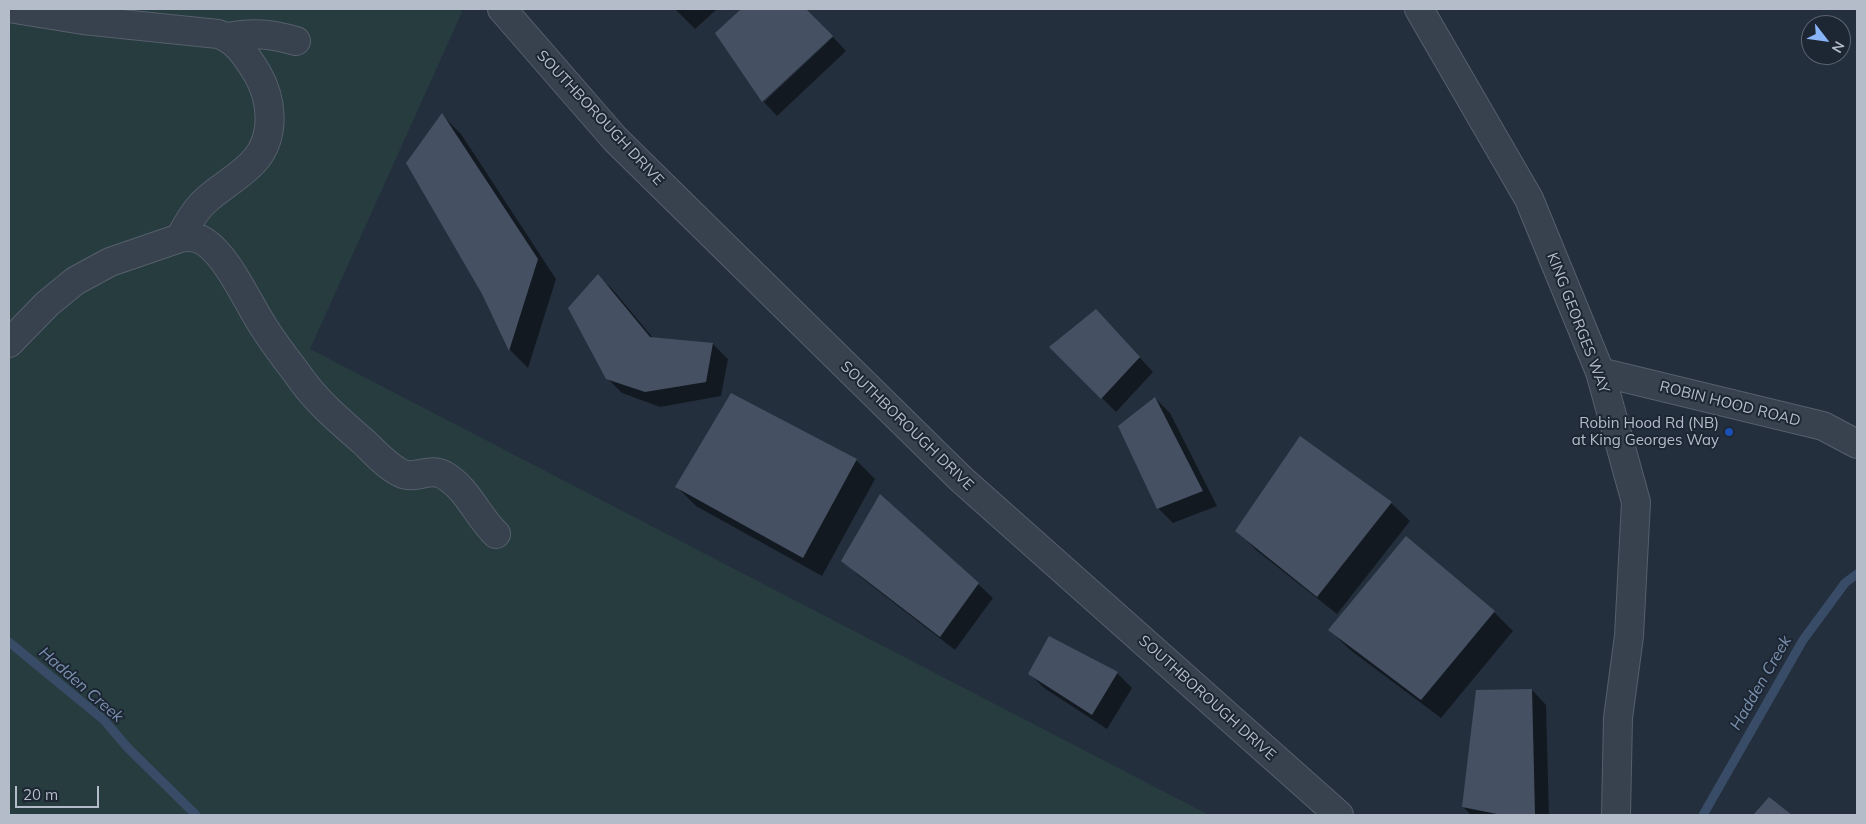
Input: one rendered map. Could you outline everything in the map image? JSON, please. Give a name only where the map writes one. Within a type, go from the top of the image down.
[{"type":"street","points":[[15,9],[83,20],[228,36],[246,33],[273,34],[296,41]]},
{"type":"street","name":"SOUTHBOROUGH DRIVE","points":[[502,9],[615,139],[961,480],[1339,815]]},
{"type":"street","name":"KING GEORGES WAY","points":[[1419,9],[1530,199],[1600,372],[1636,502],[1628,636],[1618,718],[1616,815]]},
{"type":"street","points":[[180,238],[202,204],[256,158],[265,142],[270,124],[269,102],[259,77],[237,45],[228,36]]},
{"type":"street","points":[[9,343],[47,304],[75,281],[110,262],[180,238],[192,237],[200,240],[206,243],[220,257],[264,329],[305,385],[335,416],[377,454],[405,475],[433,471],[444,475],[472,501],[483,521],[496,534]]},
{"type":"street","name":"ROBIN HOOD ROAD","points":[[1600,372],[1823,426],[1857,444]]},
{"type":"green space","points":[[9,9],[459,9],[462,12],[310,349],[1209,815],[9,815]]},
{"type":"building","points":[[741,9],[806,9],[833,36],[762,102],[715,33]]},
{"type":"building","points":[[442,113],[538,259],[509,351],[482,294],[406,163]]},
{"type":"building","points":[[598,274],[650,337],[713,343],[706,382],[645,392],[606,379],[568,308]]},
{"type":"building","points":[[1096,309],[1140,357],[1101,399],[1049,347]]},
{"type":"building","points":[[731,393],[857,459],[803,558],[675,487]]},
{"type":"building","points":[[1155,397],[1203,491],[1157,509],[1118,426]]},
{"type":"building","points":[[1300,436],[1392,502],[1317,597],[1235,531]]},
{"type":"building","points":[[880,494],[979,583],[940,637],[841,561]]},
{"type":"building","points":[[1406,536],[1495,611],[1421,700],[1328,630]]},
{"type":"building","points":[[1049,636],[1118,672],[1092,715],[1028,674]]},
{"type":"building","points":[[1532,689],[1535,815],[1502,815],[1462,807],[1476,690]]},
{"type":"building","points":[[1769,797],[1792,815],[1753,815]]},
{"type":"waterway","name":"Hadden Creek","points":[[1703,815],[1803,640],[1845,583],[1857,574]]},
{"type":"waterway","name":"Hadden Creek","points":[[9,642],[104,720],[127,747],[196,815]]},
{"type":"place","name":"Robin Hood Rd (NB) at King Georges Way","points":[[1729,432]]}]
